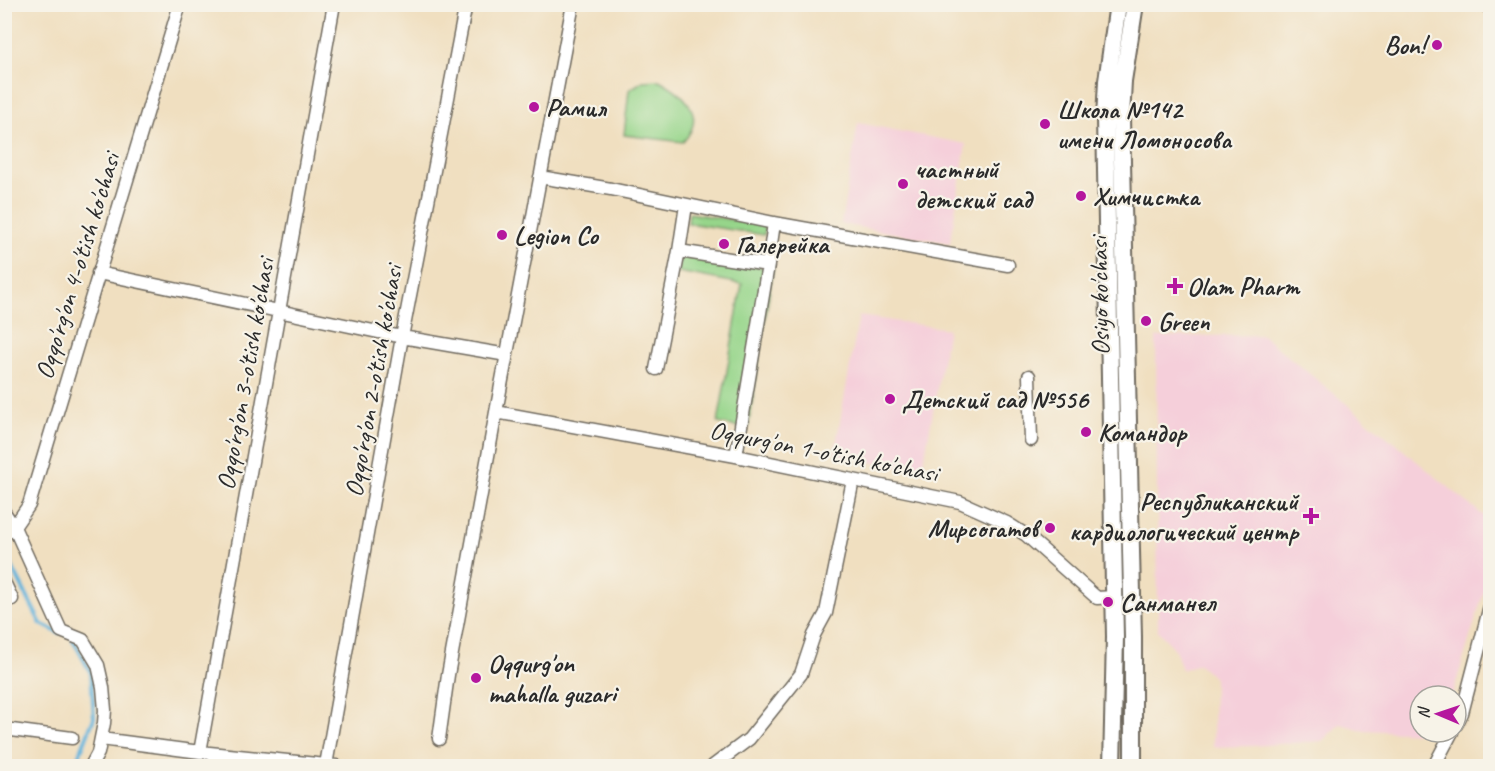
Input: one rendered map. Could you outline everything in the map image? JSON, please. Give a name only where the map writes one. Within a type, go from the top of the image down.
[{"type":"main road","name":"Osiyo ko'chasi","points":[[1112,766],[1114,597],[1106,118],[1107,81],[1118,4]]},
{"type":"main road","name":"Osiyo ko'chasi","points":[[1132,766],[1132,597],[1121,118],[1122,81],[1135,4]]},
{"type":"main road","points":[[1114,597],[1132,597]]},
{"type":"main road","points":[[1114,664],[1133,664]]},
{"type":"street","name":"Oqqo'rg'on 4-o'tish ko'chasi","points":[[9,530],[29,505],[180,4]]},
{"type":"street","name":"Oqqo'rg'on 3-o'tish ko'chasi","points":[[200,752],[334,4]]},
{"type":"street","name":"Oqqo'rg'on 2-o'tish ko'chasi","points":[[331,766],[402,337],[466,4]]},
{"type":"street","points":[[439,739],[448,675],[573,4]]},
{"type":"street","points":[[540,177],[1008,265]]},
{"type":"street","points":[[656,369],[680,251],[686,205]]},
{"type":"street","points":[[736,456],[774,222]]},
{"type":"street","points":[[680,251],[768,265]]},
{"type":"street","points":[[98,273],[402,337],[507,354]]},
{"type":"street","points":[[1029,376],[1031,440]]},
{"type":"street","name":"Oqqurg'on 1-o'tish ko'chasi","points":[[496,412],[736,456],[965,504],[1007,523],[1026,535],[1097,598],[1114,597]]},
{"type":"street","points":[[713,766],[749,739],[801,674],[814,634],[826,613],[853,480]]},
{"type":"street","points":[[4,512],[9,530],[61,632],[84,640],[98,665],[105,710],[98,753],[91,766]]},
{"type":"street","points":[[4,582],[12,599]]},
{"type":"street","points":[[1468,691],[1491,606]]},
{"type":"street","points":[[4,729],[72,738]]},
{"type":"street","points":[[101,739],[331,766]]},
{"type":"street","points":[[1434,766],[1446,744]]},
{"type":"shaded area","name":"частный детский сад","points":[[858,123],[966,144],[950,243],[841,224]]},
{"type":"shaded area","name":"Детский сад №556","points":[[859,316],[948,329],[922,472],[834,455]]},
{"type":"shaded area","points":[[1262,335],[1490,521],[1490,559],[1485,588],[1456,684],[1408,684],[1408,732],[1363,730],[1340,724],[1322,741],[1213,747],[1214,678],[1199,664],[1182,670],[1175,649],[1158,631],[1156,337]]},
{"type":"green space","points":[[659,80],[677,91],[690,106],[693,123],[683,142],[624,135],[629,90],[643,81]]},
{"type":"green space","points":[[689,213],[766,225],[764,235],[688,223]]},
{"type":"green space","points":[[680,254],[773,269],[748,429],[718,423],[742,284],[678,272]]},
{"type":"waterway","points":[[4,551],[41,624],[59,633]]},
{"type":"waterway","points":[[73,640],[91,673],[94,718],[75,766]]},
{"type":"place","name":"Bon!","points":[[1437,45]]},
{"type":"place","name":"Рамил","points":[[534,107]]},
{"type":"place","name":"Школа №142 имени Ломоносова","points":[[1045,124]]},
{"type":"place","name":"частный детский сад","points":[[903,184]]},
{"type":"place","name":"Химчистка","points":[[1081,196]]},
{"type":"place","name":"Legion Co","points":[[502,235]]},
{"type":"place","name":"Галерейка","points":[[724,244]]},
{"type":"place","name":"Olam Pharm","points":[[1175,286]]},
{"type":"place","name":"Green","points":[[1146,321]]},
{"type":"place","name":"Детский сад №556","points":[[890,399]]},
{"type":"place","name":"Командор","points":[[1086,432]]},
{"type":"place","name":"Республиканский кардиологический центр","points":[[1311,516]]},
{"type":"place","name":"Мирсогатов","points":[[1050,528]]},
{"type":"place","name":"Санманел","points":[[1108,602]]},
{"type":"place","name":"Oqqurg'on mahalla guzari","points":[[476,678]]}]
